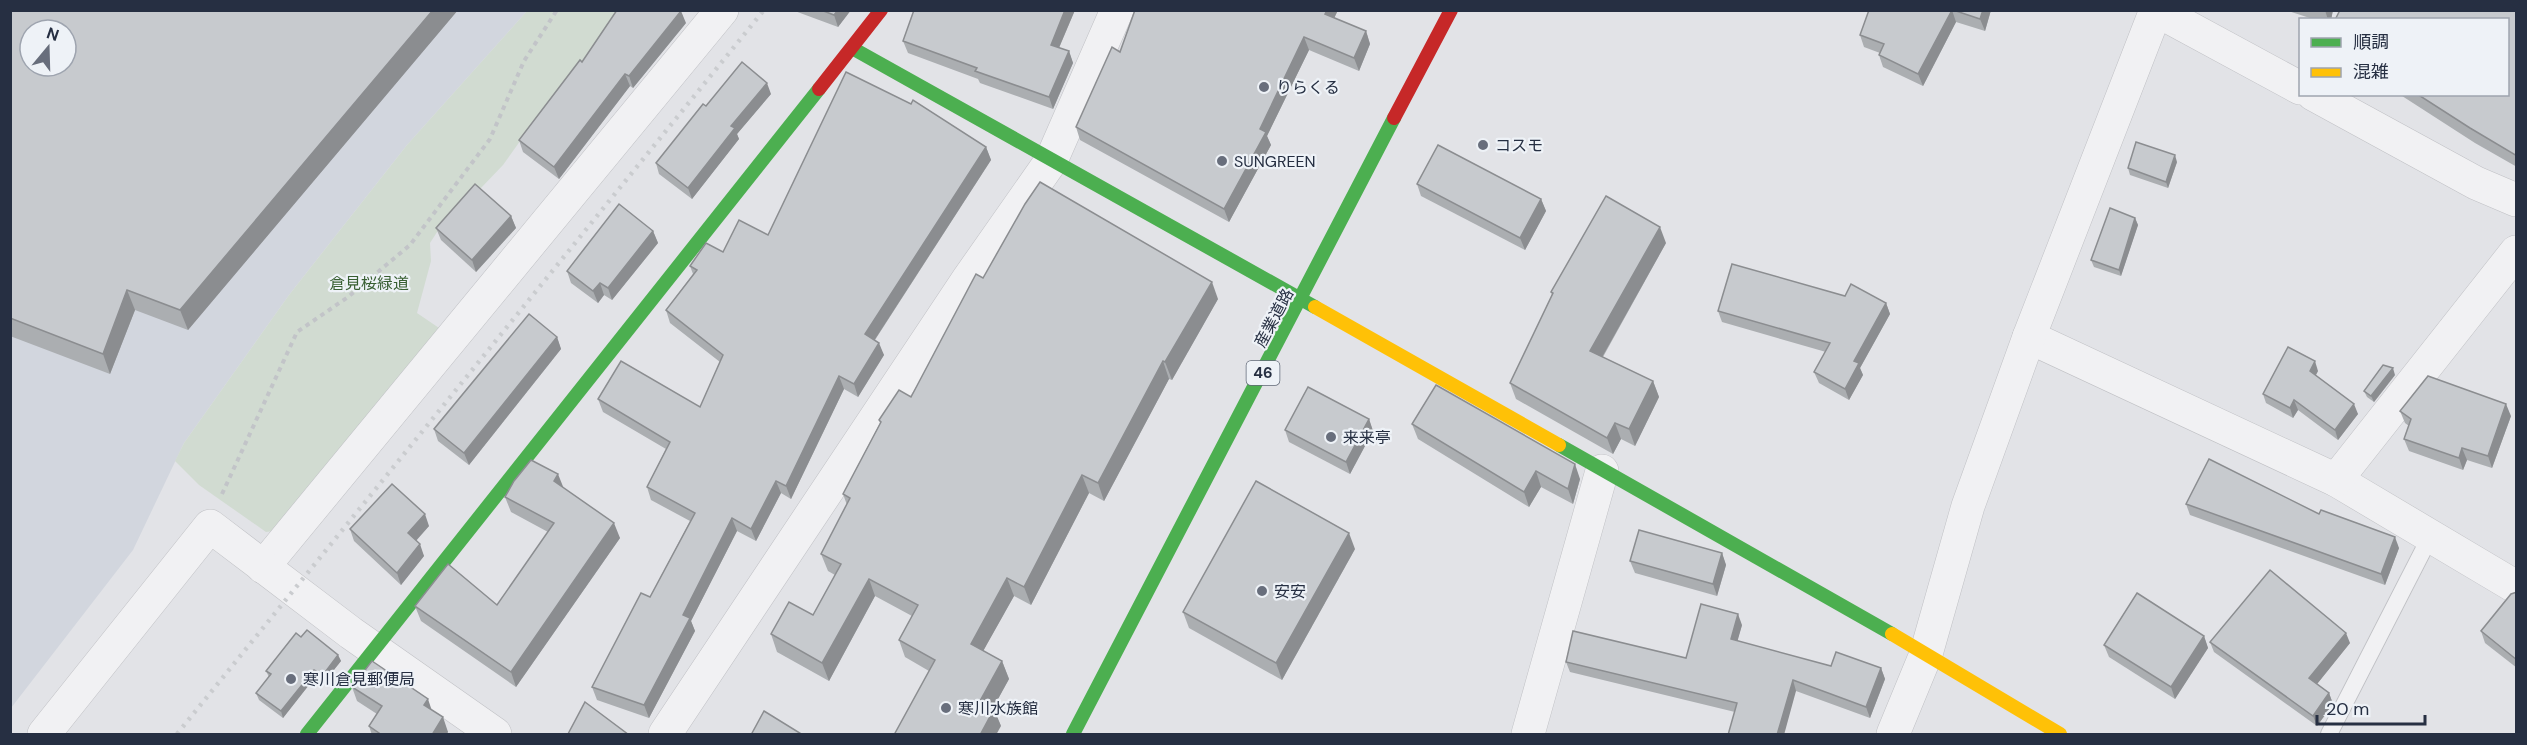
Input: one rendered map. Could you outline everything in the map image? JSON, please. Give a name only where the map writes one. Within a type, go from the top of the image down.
[{"type":"street","points":[[263,567],[722,10]]},
{"type":"street","points":[[308,735],[881,10]]},
{"type":"street","points":[[665,735],[969,278],[1051,161],[1117,10]]},
{"type":"street","name":"産業道路","points":[[1073,735],[1451,10]]},
{"type":"street","points":[[1893,735],[1926,654],[1968,506],[2029,338],[2156,11],[2299,87]]},
{"type":"street","points":[[852,48],[1302,299],[1926,654],[2060,735]]},
{"type":"street","points":[[2317,96],[2476,183],[2517,200]]},
{"type":"street","points":[[2336,480],[2517,252]]},
{"type":"street","points":[[2029,338],[2336,480],[2517,587]]},
{"type":"street","points":[[1528,735],[1602,471]]},
{"type":"street","points":[[44,735],[210,526],[374,650],[495,735]]},
{"type":"lane","points":[[2329,735],[2430,537]]},
{"type":"path","points":[[210,526],[222,493],[297,332],[348,297],[410,245],[490,139],[524,61],[557,10]]},
{"type":"shaded area","points":[[11,11],[527,11],[407,145],[289,295],[184,443],[133,550],[11,708]]},
{"type":"green space","name":"倉見桜緑道","points":[[527,11],[623,11],[540,113],[503,165],[481,188],[450,212],[430,243],[431,261],[417,313],[442,330],[281,530],[266,532],[199,485],[175,461],[184,443],[289,295],[407,145]]},
{"type":"building","points":[[10,10],[433,10],[180,310],[127,290],[103,354],[10,318]]},
{"type":"building","points":[[617,10],[681,11],[629,76],[625,74],[554,167],[519,140],[580,60],[582,62]]},
{"type":"building","points":[[821,10],[838,10],[834,15]]},
{"type":"building","points":[[914,10],[1065,10],[1051,45],[1069,51],[1049,97],[975,71],[977,68],[903,41]]},
{"type":"building","points":[[1135,10],[1327,10],[1325,14],[1366,31],[1354,58],[1304,37],[1260,129],[1266,132],[1224,209],[1076,127],[1112,47],[1120,52]]},
{"type":"building","points":[[1869,10],[1952,10],[1918,74],[1879,55],[1884,44],[1860,35]]},
{"type":"building","points":[[1953,10],[1983,10],[1980,19]]},
{"type":"building","points":[[2340,10],[2517,10],[2517,156],[2420,96],[2509,96],[2509,18],[2336,18]]},
{"type":"building","points":[[742,62],[767,83],[731,126],[735,128],[688,188],[656,163],[703,104],[706,106]]},
{"type":"building","points":[[846,72],[911,104],[913,100],[986,147],[865,334],[879,343],[854,384],[839,376],[786,486],[776,481],[751,529],[732,518],[683,615],[690,618],[644,705],[592,687],[641,593],[650,597],[695,513],[647,487],[670,442],[598,399],[621,361],[700,407],[723,355],[666,310],[697,270],[690,266],[706,243],[723,252],[739,220],[768,235]]},
{"type":"building","points":[[2136,142],[2175,155],[2166,182],[2128,168]]},
{"type":"building","points":[[1438,145],[1541,199],[1520,238],[1417,184]]},
{"type":"building","points":[[1040,182],[1212,282],[1165,362],[1163,361],[1098,483],[1082,475],[1024,587],[1007,578],[971,644],[1002,661],[980,701],[994,709],[980,735],[894,735],[935,660],[899,640],[918,605],[869,579],[822,663],[771,634],[789,602],[813,615],[841,564],[821,554],[850,498],[843,494],[881,422],[879,420],[899,390],[911,397],[976,274],[983,278]]},
{"type":"building","points":[[475,184],[511,216],[472,260],[436,228]]},
{"type":"building","points":[[1606,196],[1660,227],[1590,351],[1653,381],[1629,429],[1615,423],[1607,438],[1510,383],[1553,293],[1551,292]]},
{"type":"building","points":[[619,204],[653,231],[608,288],[600,283],[593,291],[567,271]]},
{"type":"building","points":[[2110,208],[2135,218],[2119,270],[2091,260]]},
{"type":"building","points":[[1732,264],[1845,296],[1851,284],[1886,303],[1854,361],[1859,363],[1845,389],[1814,372],[1830,343],[1718,311]]},
{"type":"building","points":[[529,314],[557,337],[464,453],[434,429]]},
{"type":"building","points":[[2288,347],[2315,361],[2310,371],[2354,404],[2335,430],[2294,400],[2290,408],[2263,394]]},
{"type":"building","points":[[2383,365],[2393,368],[2371,396],[2364,391]]},
{"type":"building","points":[[2428,376],[2506,404],[2488,456],[2462,448],[2459,458],[2404,439],[2411,419],[2400,411]]},
{"type":"building","points":[[1436,385],[1575,464],[1568,489],[1536,471],[1524,492],[1412,424]]},
{"type":"building","name":"来来亭","points":[[1308,387],[1369,419],[1346,462],[1285,430]]},
{"type":"building","points":[[2209,459],[2319,514],[2321,510],[2395,537],[2381,574],[2186,504]]},
{"type":"building","points":[[531,460],[558,474],[554,481],[614,523],[511,672],[415,606],[448,564],[497,605],[554,523],[505,497],[514,481]]},
{"type":"building","points":[[1256,481],[1349,533],[1276,663],[1183,612]]},
{"type":"building","points":[[392,484],[425,514],[408,533],[420,544],[397,573],[350,529]]},
{"type":"building","points":[[1639,530],[1722,553],[1713,584],[1630,561]]},
{"type":"building","points":[[2270,570],[2346,633],[2309,678],[2329,693],[2313,716],[2210,642]]},
{"type":"building","points":[[2517,592],[2517,660],[2481,631],[2511,594]]},
{"type":"building","points":[[2137,593],[2204,636],[2171,687],[2104,645]]},
{"type":"building","points":[[1701,604],[1738,614],[1731,639],[1831,666],[1836,652],[1881,668],[1866,707],[1793,680],[1777,735],[1728,735],[1737,703],[1566,662],[1573,631],[1686,658]]},
{"type":"building","points":[[307,630],[338,655],[323,675],[314,670],[281,711],[256,693],[271,674],[266,671],[296,633],[301,637]]},
{"type":"building","points":[[372,661],[428,699],[424,705],[443,717],[432,735],[382,735],[369,726],[382,706],[352,687]]},
{"type":"building","points":[[585,702],[629,735],[568,734]]},
{"type":"building","points":[[764,711],[803,735],[751,735]]},
{"type":"railway","points":[[177,734],[764,10]]},
{"type":"traffic: fast","points":[[852,48],[1315,307]]},
{"type":"traffic: fast","points":[[307,734],[819,89]]},
{"type":"traffic: fast","points":[[1073,734],[1394,118]]},
{"type":"traffic: fast","points":[[1559,445],[1892,634]]},
{"type":"traffic: slow","points":[[1315,307],[1559,445]]},
{"type":"traffic: slow","points":[[1892,634],[2060,734]]},
{"type":"traffic: jam","points":[[819,89],[881,10]]},
{"type":"traffic: jam","points":[[1394,118],[1451,10]]},
{"type":"place","name":"りらくる","points":[[1264,87]]},
{"type":"place","name":"コスモ","points":[[1483,145]]},
{"type":"place","name":"SUNGREEN","points":[[1222,161]]},
{"type":"place","name":"来来亭","points":[[1331,437]]},
{"type":"place","name":"安安","points":[[1262,591]]},
{"type":"place","name":"寒川倉見郵便局","points":[[291,679]]},
{"type":"place","name":"寒川水族館","points":[[946,708]]}]
